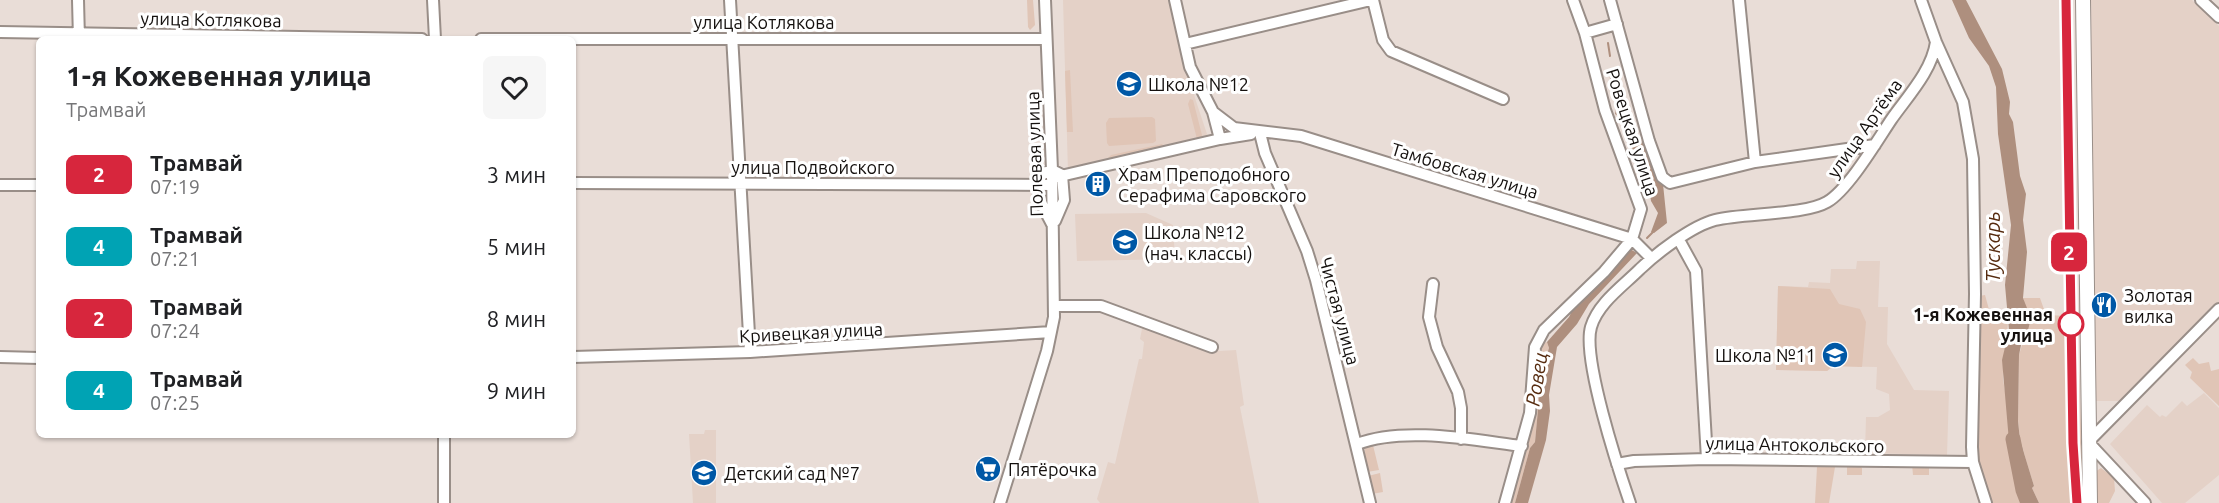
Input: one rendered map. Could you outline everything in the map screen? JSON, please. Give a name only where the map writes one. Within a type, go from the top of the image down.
[{"type":"main road","points":[[2083,0],[2090,503]]},
{"type":"street","points":[[78,0],[79,36]]},
{"type":"street","points":[[433,0],[435,36]]},
{"type":"street","points":[[730,0],[750,352]]},
{"type":"street","name":"Полевая улица","points":[[1000,503],[1051,332],[1055,306],[1053,228],[1055,177],[1045,0]]},
{"type":"street","name":"Тамбовская улица","points":[[1175,0],[1197,83],[1212,112],[1220,139]]},
{"type":"street","points":[[1185,44],[1372,0],[1383,40],[1391,51],[1503,99]]},
{"type":"street","name":"Ровецкая улица","points":[[1573,0],[1585,33],[1605,110],[1638,195],[1641,209],[1632,239]]},
{"type":"street","name":"Ровецкая улица","points":[[1610,0],[1648,141],[1662,177],[1670,183],[1755,162]]},
{"type":"street","points":[[1739,0],[1755,162],[1875,145]]},
{"type":"street","points":[[1921,0],[1936,42],[1963,102],[1973,159],[1975,224],[1973,462],[1986,503]]},
{"type":"street","points":[[2201,0],[2219,17]]},
{"type":"street","points":[[1585,33],[1617,24]]},
{"type":"street","name":"улица Котлякова","points":[[0,32],[79,36]]},
{"type":"street","name":"улица Котлякова","points":[[576,39],[1046,39]]},
{"type":"street","name":"улица Артёма","points":[[1630,503],[1617,464],[1588,347],[1591,327],[1600,308],[1651,258],[1698,225],[1717,220],[1817,206],[1827,202],[1837,194],[1875,145],[1929,64],[1936,42]]},
{"type":"street","name":"Тамбовская улица","points":[[1212,112],[1234,128],[1260,133],[1301,136],[1632,239],[1651,258]]},
{"type":"street","name":"Тамбовская улица","points":[[1055,177],[1220,139],[1260,133]]},
{"type":"street","name":"Чистая улица","points":[[1260,133],[1276,181],[1307,251],[1370,503]]},
{"type":"street","name":"улица Подвойского","points":[[576,183],[1038,185],[1055,177]]},
{"type":"street","points":[[0,185],[36,185]]},
{"type":"street","points":[[1038,185],[1039,197],[1053,228]]},
{"type":"street","points":[[1505,503],[1530,413],[1534,346],[1544,330],[1604,272],[1632,239]]},
{"type":"street","points":[[1679,240],[1696,271],[1707,459]]},
{"type":"street","points":[[1433,284],[1429,317],[1437,347],[1458,392],[1461,408],[1461,439]]},
{"type":"street","points":[[1055,306],[1101,306],[1212,347]]},
{"type":"street","points":[[2145,503],[2088,442],[2217,315]]},
{"type":"street","name":"Кривецкая улица","points":[[576,357],[750,352],[1051,332]]},
{"type":"street","points":[[0,357],[36,358]]},
{"type":"street","points":[[1357,444],[1382,436],[1461,439],[1522,446]]},
{"type":"street","points":[[444,438],[444,503]]},
{"type":"street","name":"улица Антокольского","points":[[1617,464],[1634,461],[1707,459],[1973,462]]},
{"type":"shaded area","points":[[1027,0],[1033,0],[1035,25],[1030,30],[1028,27]]},
{"type":"shaded area","name":"Школа №12","points":[[1063,0],[1173,0],[1195,98],[1208,137],[1068,172]]},
{"type":"shaded area","points":[[1952,0],[1966,0],[2002,69],[2010,102],[2009,114],[2013,122],[2020,176],[2026,194],[2023,220],[2027,252],[2023,298],[2031,318],[2028,330],[2024,330],[2019,355],[2018,421],[2020,440],[2034,486],[2032,488],[2039,503],[2023,503],[2018,486],[2017,458],[2010,453],[2002,360],[2009,330],[2005,285],[2011,225],[1998,134],[1996,87],[1989,66],[1969,38]]},
{"type":"shaded area","points":[[2091,0],[2192,0],[2219,26],[2219,305],[2127,401],[2096,401]]},
{"type":"shaded area","points":[[1070,70],[1073,132],[1067,132],[1065,71]]},
{"type":"shaded area","points":[[1612,71],[1621,76],[1619,88],[1623,98],[1620,100],[1613,96],[1609,73]]},
{"type":"shaded area","points":[[1190,99],[1193,100],[1203,139],[1197,139],[1188,104]]},
{"type":"shaded area","points":[[1622,108],[1628,115],[1632,129],[1644,142],[1663,184],[1667,223],[1654,233],[1651,232],[1658,213],[1651,201],[1645,162],[1631,147],[1623,119],[1615,114],[1616,110]]},
{"type":"shaded area","points":[[1152,117],[1155,119],[1156,141],[1153,143],[1109,146],[1107,143],[1106,123],[1109,118]]},
{"type":"shaded area","points":[[1162,144],[1166,148],[1115,160],[1108,158],[1111,155]]},
{"type":"shaded area","name":"Школа №12 (нач. классы)","points":[[1146,213],[1173,225],[1175,259],[1077,261],[1075,214]]},
{"type":"shaded area","points":[[1630,249],[1637,253],[1589,304],[1577,324],[1557,347],[1549,395],[1550,411],[1546,440],[1528,503],[1515,503],[1530,448],[1535,442],[1540,388],[1544,375],[1543,367],[1549,348],[1547,342],[1569,317],[1574,307]]},
{"type":"shaded area","name":"Школа №11","points":[[1857,261],[1880,261],[1878,307],[1888,307],[1887,344],[1914,390],[1949,391],[1947,455],[1865,453],[1866,417],[1878,417],[1890,410],[1889,394],[1876,389],[1877,367],[1834,366],[1827,371],[1776,370],[1778,286],[1808,287],[1809,282],[1830,283],[1831,269],[1856,269]]},
{"type":"shaded area","points":[[1778,286],[1830,289],[1839,304],[1860,309],[1866,322],[1862,367],[1833,366],[1827,371],[1776,370]]},
{"type":"shaded area","points":[[1985,295],[1990,313],[2001,316],[2008,312],[2003,379],[2023,503],[1992,503],[1977,456],[1979,296]]},
{"type":"shaded area","points":[[2023,298],[2040,298],[2046,315],[2068,316],[2069,372],[2079,372],[2084,503],[2039,503],[2032,488],[2034,486],[2020,440],[2018,420],[2019,355],[2023,342],[2026,311]]},
{"type":"shaded area","points":[[1143,324],[1220,351],[1236,350],[1244,405],[1240,407],[1259,503],[1100,503],[1097,499],[1108,462],[1115,464],[1139,359],[1142,359],[1144,342],[1140,339]]},
{"type":"shaded area","points":[[1547,342],[1549,348],[1543,367],[1544,375],[1540,388],[1535,442],[1530,448],[1515,503],[1507,503],[1540,344]]},
{"type":"shaded area","points":[[2193,358],[2199,364],[2209,362],[2211,371],[2219,369],[2219,406],[2190,378],[2192,372],[2185,365]]},
{"type":"shaded area","points":[[2204,393],[2219,408],[2219,475],[2185,503],[2162,503],[2110,444],[2147,405],[2160,417],[2162,415],[2166,417],[2182,401],[2187,406]]},
{"type":"shaded area","name":"Детский сад №7","points":[[705,430],[716,430],[716,503],[693,503],[689,434],[704,434]]},
{"type":"shaded area","points":[[1372,441],[1379,470],[1367,472],[1364,446]]},
{"type":"shaded area","points":[[1912,464],[1929,464],[1929,475],[1913,475]]},
{"type":"shaded area","points":[[1847,465],[1859,465],[1862,468],[1862,475],[1847,475]]},
{"type":"shaded area","points":[[1817,467],[1835,467],[1829,503],[1815,503]]},
{"type":"shaded area","points":[[2101,468],[2114,478],[2115,491],[2109,503],[2097,503],[2095,472]]},
{"type":"shaded area","points":[[1380,473],[1383,492],[1372,494],[1368,476]]},
{"type":"waterway","name":"Ровец","points":[[1608,43],[1610,56]]},
{"type":"waterway","name":"Ровец","points":[[1619,99],[1623,111]]},
{"type":"waterway","name":"Ровец","points":[[1647,238],[1654,231]]},
{"type":"waterway","name":"Тускарь","points":[[2013,439],[2023,490],[2028,503]]},
{"type":"tram line","points":[[2066,0],[2073,443],[2077,503]]},
{"type":"tram line","name":"2","points":[[2066,0],[2069,264],[2073,443],[2077,503]]},
{"type":"place","name":"Школа №12","points":[[1129,84]]},
{"type":"place","name":"Храм Преподобного Серафима Саровского","points":[[1098,184]]},
{"type":"place","name":"Школа №12 (нач. классы)","points":[[1125,242]]},
{"type":"place","name":"Золотая вилка","points":[[2104,305]]},
{"type":"place","name":"1-я Кожевенная улица","points":[[2071,324]]},
{"type":"place","name":"Школа №11","points":[[1835,355]]},
{"type":"place","name":"Пятёрочка","points":[[988,469]]},
{"type":"place","name":"Детский сад №7","points":[[704,473]]}]
